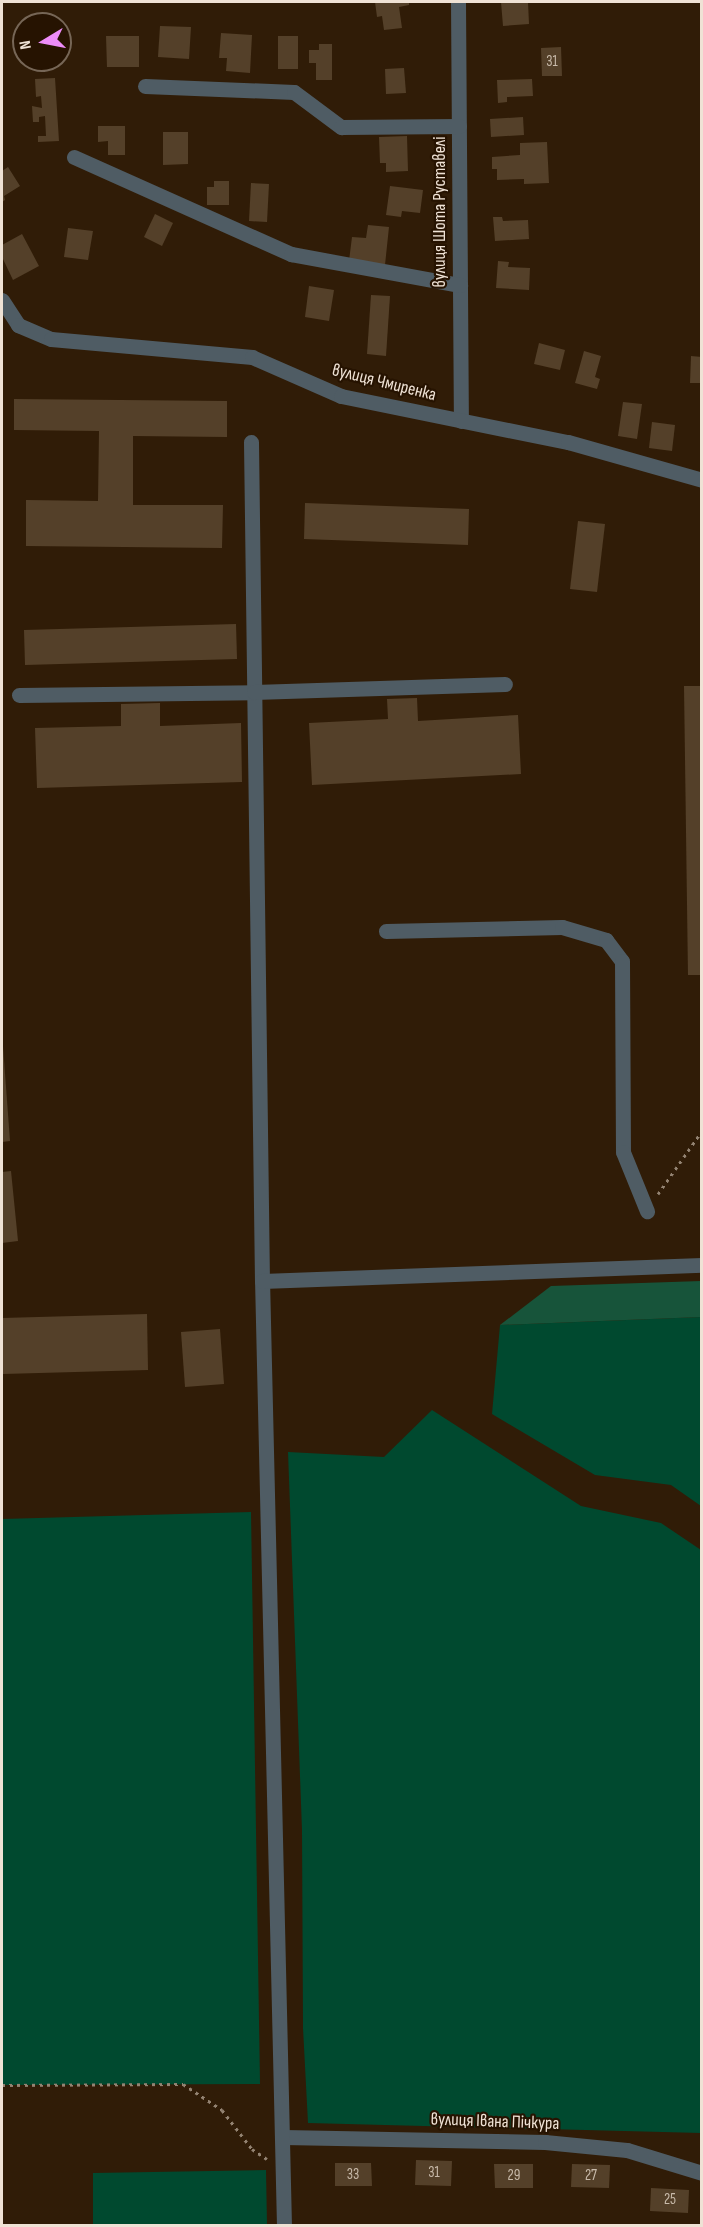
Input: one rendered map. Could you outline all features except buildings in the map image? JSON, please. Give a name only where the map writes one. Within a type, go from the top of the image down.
[{"type":"street","name":"вулиця Шота Руставелі","points":[[458,2],[460,421]]},
{"type":"street","points":[[145,86],[294,92],[341,127],[459,126]]},
{"type":"street","points":[[74,157],[291,254],[460,285]]},
{"type":"street","name":"вулиця Чмиренка","points":[[2,300],[18,325],[51,339],[252,357],[340,396],[568,442],[702,480]]},
{"type":"street","points":[[251,442],[262,1281],[284,2226]]},
{"type":"street","points":[[19,695],[254,692],[504,684]]},
{"type":"street","points":[[386,932],[562,927],[606,940],[622,961],[623,1152],[647,1211]]},
{"type":"street","points":[[262,1281],[702,1265]]},
{"type":"street","name":"вулиця Івана Пічкура","points":[[283,2137],[545,2142],[627,2150],[702,2173]]},
{"type":"path","points":[[647,1211],[693,1140],[702,1131]]},
{"type":"path","points":[[2,2085],[183,2084],[222,2110],[252,2150],[284,2170]]},
{"type":"green space","points":[[701,1281],[701,1317],[500,1325],[551,1286]]},
{"type":"green space","points":[[701,1317],[701,1506],[671,1485],[595,1475],[492,1414],[500,1325]]},
{"type":"green space","points":[[432,1410],[581,1506],[661,1523],[701,1550],[701,2133],[308,2123],[303,2028],[302,1830],[288,1452],[384,1457]]},
{"type":"green space","points":[[251,1512],[260,2084],[2,2085],[2,1519]]},
{"type":"green space","points":[[266,2170],[267,2225],[93,2225],[93,2173]]}]
